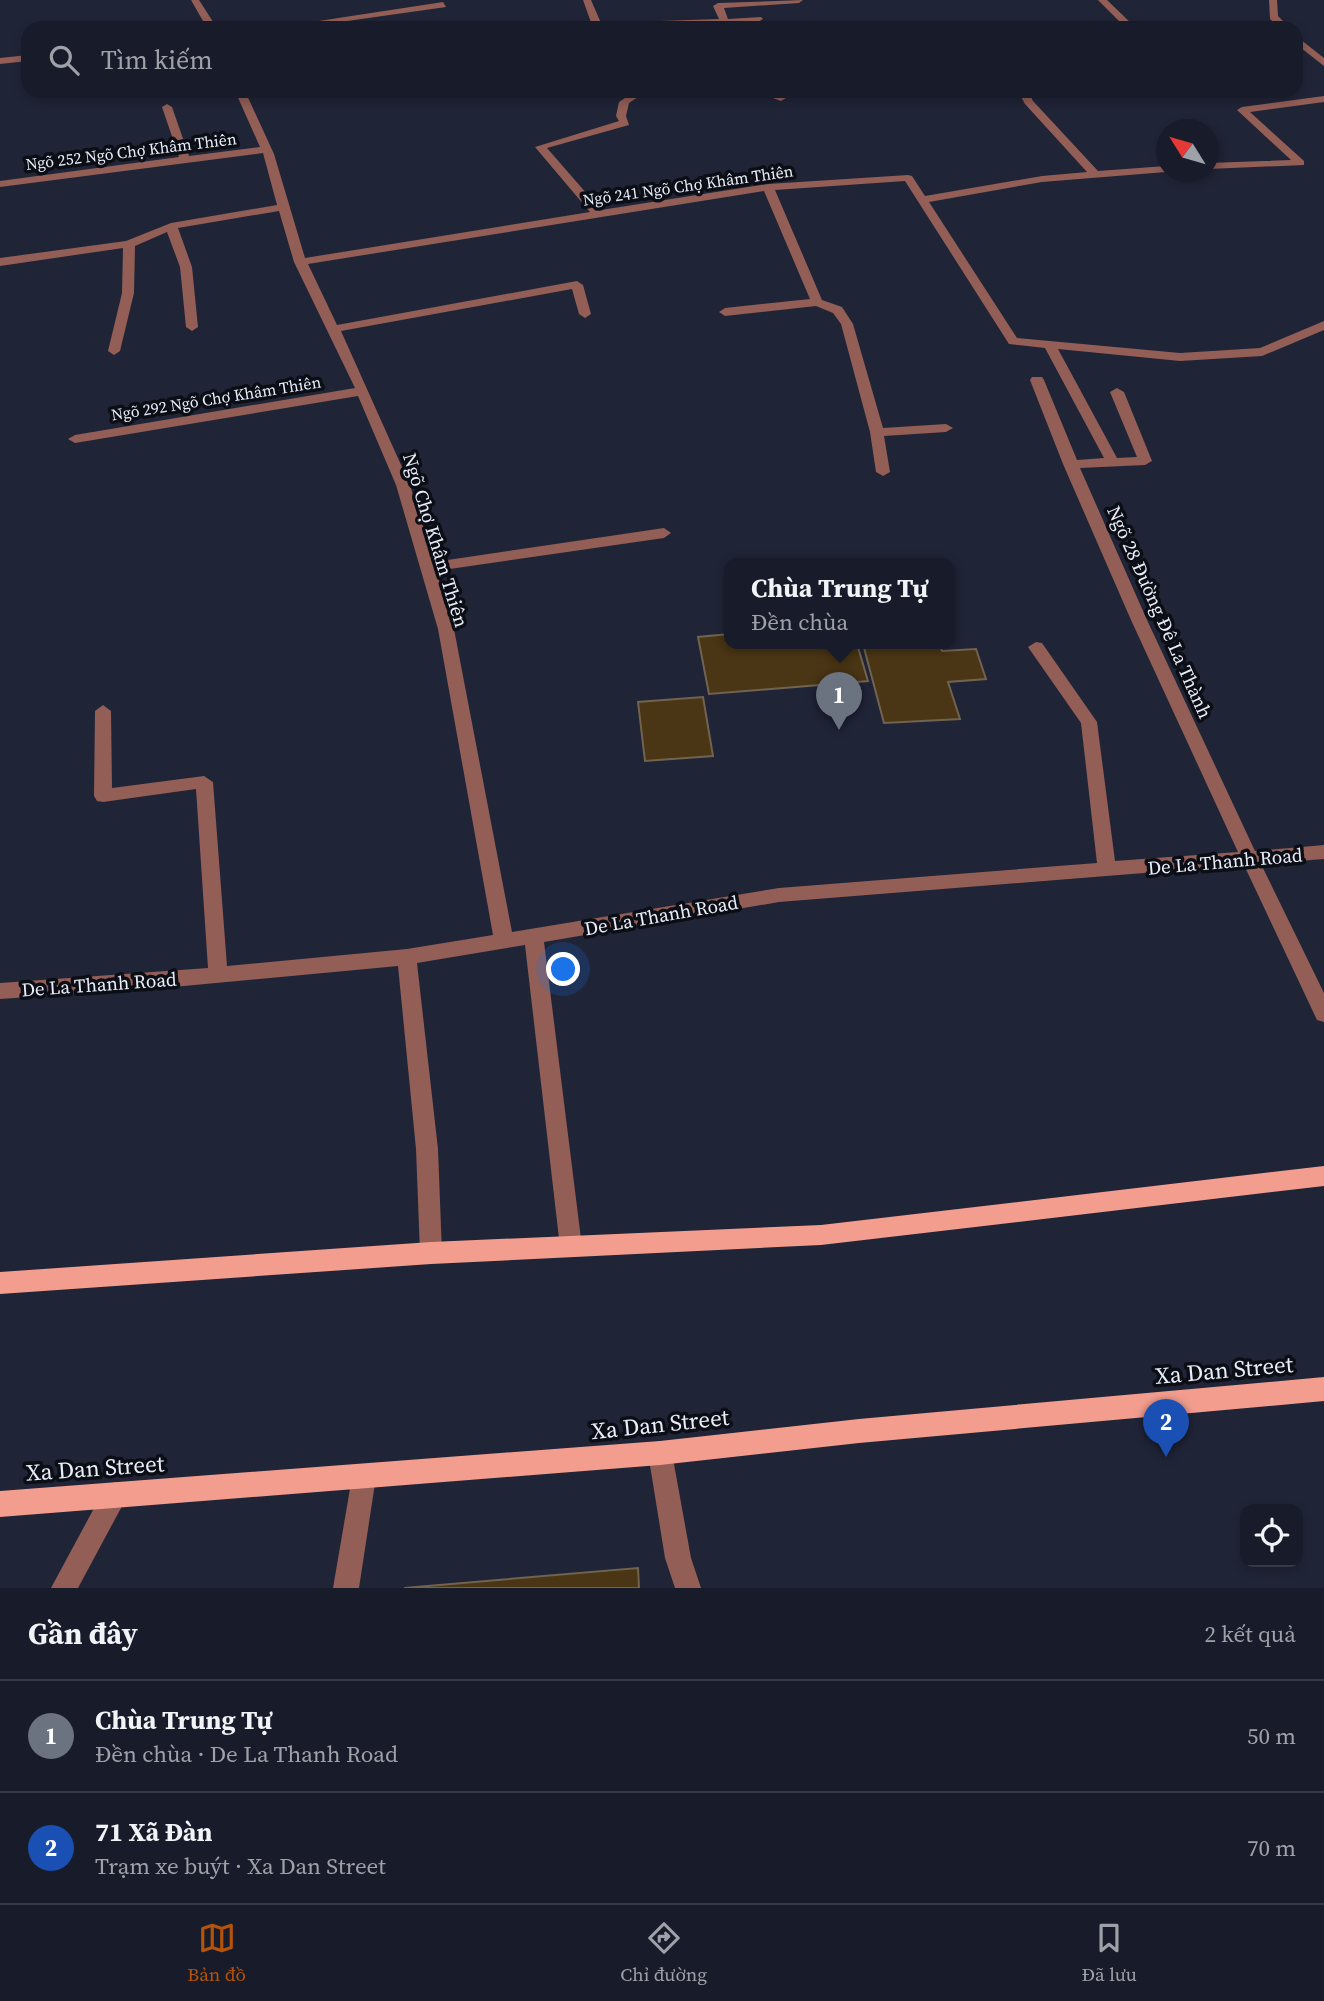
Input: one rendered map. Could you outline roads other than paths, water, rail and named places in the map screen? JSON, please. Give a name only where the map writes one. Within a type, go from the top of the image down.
[{"type":"main road","points":[[0,1283],[431,1253],[821,1235],[1324,1176]]},
{"type":"main road","name":"Xa Dan Street","points":[[0,1504],[660,1453],[859,1431],[1324,1389]]},
{"type":"street","points":[[195,0],[208,21]]},
{"type":"street","points":[[587,0],[596,21]]},
{"type":"street","points":[[725,21],[718,6],[799,0]]},
{"type":"street","points":[[1102,0],[1123,21]]},
{"type":"street","points":[[1273,0],[1273,17],[1277,21]]},
{"type":"street","points":[[328,21],[443,5]]},
{"type":"street","points":[[736,21],[758,19]]},
{"type":"street","points":[[1303,45],[1322,60]]},
{"type":"street","points":[[0,61],[21,59]]},
{"type":"street","name":"Ngõ Chợ Khâm Thiên","points":[[243,98],[266,149],[300,262],[363,391],[403,485],[446,629],[504,942]]},
{"type":"street","points":[[598,214],[540,147],[625,123],[621,116],[624,102],[631,98]]},
{"type":"street","points":[[1027,98],[1096,175]]},
{"type":"street","points":[[1219,166],[1300,163],[1242,110],[1324,99]]},
{"type":"street","points":[[167,107],[185,159]]},
{"type":"street","name":"Ngõ 252 Ngõ Chợ Khâm Thiên","points":[[0,184],[266,149]]},
{"type":"street","points":[[922,200],[1042,179],[1156,170]]},
{"type":"street","name":"Ngõ 241 Ngõ Chợ Khâm Thiên","points":[[300,262],[768,187],[908,178],[1013,341],[1180,357],[1262,352],[1324,325]]},
{"type":"street","points":[[768,187],[817,302]]},
{"type":"street","points":[[0,262],[129,244],[171,226],[285,207]]},
{"type":"street","points":[[171,226],[186,267],[192,327]]},
{"type":"street","points":[[114,351],[128,293],[129,244]]},
{"type":"street","points":[[333,329],[577,285],[585,314]]},
{"type":"street","points":[[725,312],[817,302],[838,310],[848,324],[877,432],[883,472]]},
{"type":"street","points":[[1050,346],[1113,463]]},
{"type":"street","name":"Ngõ 28 Đường Đê La Thành","points":[[1037,380],[1070,464],[1250,860],[1324,1014]]},
{"type":"street","name":"Ngõ 292 Ngõ Chợ Khâm Thiên","points":[[75,439],[269,409],[363,391]]},
{"type":"street","points":[[1070,464],[1145,461],[1117,392]]},
{"type":"street","points":[[877,432],[946,428]]},
{"type":"street","points":[[428,568],[664,533]]},
{"type":"street","points":[[1036,647],[1089,722],[1107,870]]},
{"type":"street","points":[[103,711],[103,796],[204,782],[218,975]]},
{"type":"street","name":"De La Thanh Road","points":[[0,991],[218,975],[407,957],[779,895],[1250,860],[1324,852]]},
{"type":"street","points":[[534,937],[571,1247]]},
{"type":"street","points":[[407,957],[427,1149],[431,1253]]},
{"type":"street","points":[[660,1453],[678,1558],[688,1588]]},
{"type":"street","points":[[346,1588],[364,1477]]},
{"type":"street","points":[[64,1588],[115,1494]]},
{"type":"place","name":"Chùa Trung Tự","points":[[839,730]]},
{"type":"place","name":"71 Xã Đàn","points":[[1166,1457]]}]
